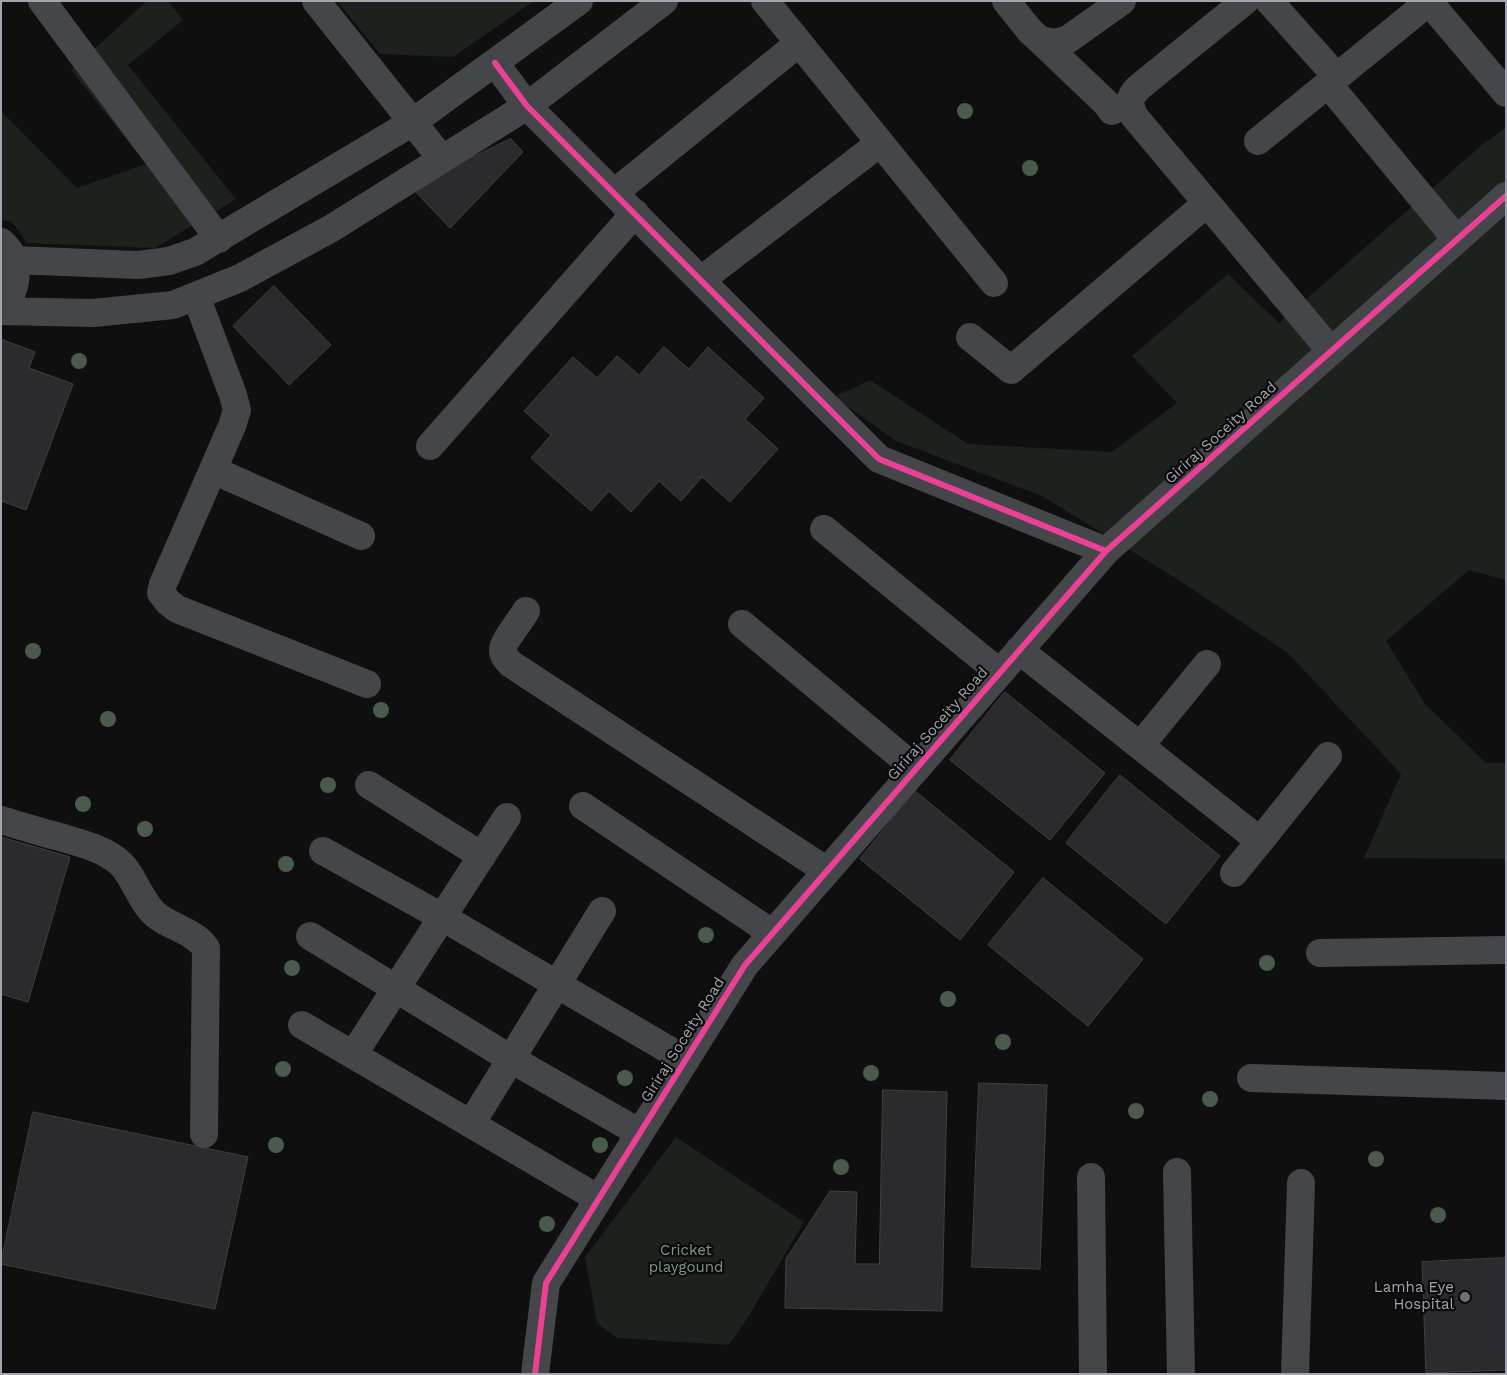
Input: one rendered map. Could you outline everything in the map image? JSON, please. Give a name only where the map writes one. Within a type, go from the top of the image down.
[{"type":"street","points":[[42,1],[219,239]]},
{"type":"street","points":[[316,1],[442,159]]},
{"type":"street","points":[[1,307],[7,301],[14,288],[16,273],[8,251],[138,265],[169,261],[195,252],[413,122],[579,1]]},
{"type":"street","points":[[1,311],[93,313],[173,305],[240,278],[332,228],[527,106],[664,1]]},
{"type":"street","points":[[765,1],[994,283]]},
{"type":"street","points":[[1006,1],[1030,31],[1106,103],[1112,111]]},
{"type":"street","points":[[1040,40],[1054,43],[1067,40],[1122,1]]},
{"type":"street","points":[[1246,1],[1138,88],[1132,95],[1130,103],[1134,116],[1331,351]]},
{"type":"street","points":[[1269,1],[1457,240]]},
{"type":"street","points":[[1258,141],[1429,1],[1506,93]]},
{"type":"street","points":[[614,193],[799,43]]},
{"type":"street","points":[[495,62],[527,106],[879,459],[1106,551]]},
{"type":"street","points":[[700,280],[880,143]]},
{"type":"street","name":"Giriraj Soceity Road","points":[[535,1374],[546,1283],[745,964],[1106,551],[1506,196]]},
{"type":"street","points":[[970,337],[1011,370],[1207,203]]},
{"type":"street","points":[[430,446],[635,213]]},
{"type":"street","points":[[196,296],[237,410],[232,426],[163,584],[161,593],[168,602],[177,608],[367,684]]},
{"type":"street","points":[[213,470],[361,536]]},
{"type":"street","points":[[824,528],[1000,673]]},
{"type":"street","points":[[526,611],[504,644],[503,651],[505,657],[511,664],[827,871]]},
{"type":"street","points":[[742,624],[916,769]]},
{"type":"street","points":[[1019,650],[1260,841]]},
{"type":"street","points":[[1140,746],[1208,664]]},
{"type":"street","points":[[1234,873],[1328,756]]},
{"type":"street","points":[[369,785],[482,856]]},
{"type":"street","points":[[583,806],[772,933]]},
{"type":"street","points":[[353,1055],[507,817]]},
{"type":"street","points":[[1,820],[106,852],[120,863],[153,913],[202,941],[206,948],[204,1134]]},
{"type":"street","points":[[323,851],[686,1060]]},
{"type":"street","points":[[471,1124],[602,911]]},
{"type":"street","points":[[310,936],[511,1059],[640,1133]]},
{"type":"street","points":[[1320,953],[1506,950]]},
{"type":"street","points":[[302,1025],[598,1199]]},
{"type":"street","points":[[1251,1078],[1506,1086]]},
{"type":"street","points":[[1178,1172],[1181,1374]]},
{"type":"street","points":[[1091,1176],[1093,1374]]},
{"type":"street","points":[[1295,1374],[1301,1183]]},
{"type":"green space","points":[[147,1],[168,1],[183,20],[128,65],[236,199],[155,248],[27,243],[12,222],[1,220],[1,111],[77,188],[146,164],[71,70]]},
{"type":"green space","points":[[337,1],[534,1],[453,57],[380,54]]},
{"type":"green space","points":[[1506,128],[1506,580],[1469,570],[1386,641],[1425,704],[1486,763],[1506,763],[1506,859],[1364,858],[1401,774],[1288,653],[1177,579],[1042,496],[896,441],[834,397],[870,380],[968,444],[1112,452],[1177,403],[1132,356],[1228,274],[1279,323],[1483,144]]},
{"type":"green space","name":"Cricket playgound","points":[[676,1137],[804,1222],[747,1319],[729,1345],[617,1338],[597,1323],[585,1257]]},
{"type":"building","points":[[511,139],[523,152],[450,228],[411,187]]},
{"type":"building","points":[[274,286],[331,345],[289,385],[233,326]]},
{"type":"building","points":[[1,339],[35,352],[29,368],[73,384],[26,510],[1,501]]},
{"type":"building","points":[[664,347],[689,369],[708,347],[764,398],[745,419],[778,449],[730,502],[702,477],[681,501],[659,481],[631,512],[609,491],[591,511],[531,458],[551,435],[524,411],[573,357],[597,378],[617,356],[639,375]]},
{"type":"building","points":[[1005,692],[1105,773],[1050,840],[950,760]]},
{"type":"building","points":[[1120,775],[1220,856],[1166,924],[1066,843]]},
{"type":"building","points":[[915,791],[1014,872],[960,940],[860,859]]},
{"type":"building","points":[[1,837],[70,857],[28,1002],[1,994]]},
{"type":"building","points":[[1043,878],[1143,959],[1088,1026],[988,945]]},
{"type":"building","points":[[979,1083],[1047,1085],[1040,1269],[972,1267]]},
{"type":"building","points":[[883,1090],[947,1092],[942,1311],[785,1308],[786,1259],[830,1191],[857,1192],[855,1264],[879,1264]]},
{"type":"building","points":[[33,1112],[248,1157],[215,1309],[1,1264]]},
{"type":"building","points":[[1506,1258],[1506,1370],[1426,1373],[1422,1262]]},
{"type":"cycle path","points":[[495,63],[527,106],[879,459],[1106,551]]},
{"type":"cycle path","points":[[535,1374],[546,1283],[745,965],[1106,551],[1506,196]]},
{"type":"place","name":"Lamha Eye Hospital","points":[[1465,1297]]}]
